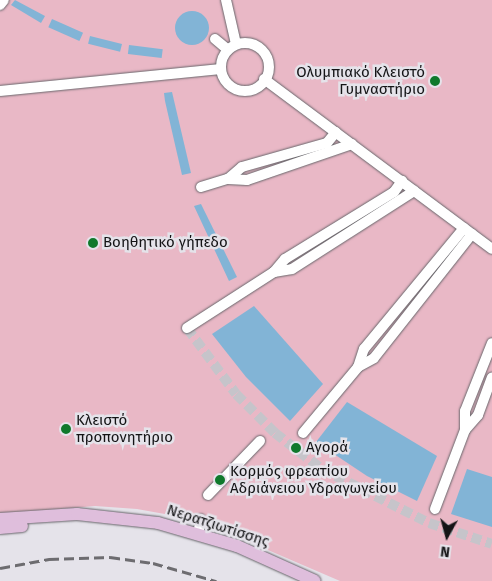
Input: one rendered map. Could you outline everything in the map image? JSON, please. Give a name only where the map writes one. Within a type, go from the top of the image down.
[{"type":"main road","name":"Νερατζιωτίσσης","points":[[0,520],[77,514],[137,520],[198,534],[261,556],[315,581]]},
{"type":"main road","name":"Νερατζιωτίσσης","points":[[0,528],[137,520]]},
{"type":"street","points":[[0,5],[4,0]]},
{"type":"street","points":[[221,69],[232,47],[226,0]]},
{"type":"street","points":[[215,39],[232,47],[252,44],[264,53],[268,67],[264,79],[250,90],[235,88],[221,69]]},
{"type":"street","points":[[0,91],[221,69]]},
{"type":"street","points":[[264,79],[492,249]]},
{"type":"street","points":[[228,179],[242,167],[328,143],[336,132]]},
{"type":"street","points":[[201,187],[228,179],[247,180],[352,144]]},
{"type":"street","points":[[187,328],[274,272],[285,259],[394,192],[402,181]]},
{"type":"street","points":[[274,272],[292,269],[414,191]]},
{"type":"street","points":[[304,432],[358,367],[374,358],[468,231]]},
{"type":"street","points":[[465,430],[465,411],[492,342]]},
{"type":"street","points":[[434,508],[465,430],[478,415],[492,377]]},
{"type":"street","points":[[208,495],[260,441]]},
{"type":"street","points":[[198,534],[202,519]]},
{"type":"shaded area","points":[[0,0],[492,0],[492,581],[340,581],[198,520],[137,509],[95,506],[0,514]]},
{"type":"water","points":[[15,0],[45,16],[41,23],[11,5]]},
{"type":"water","points":[[192,11],[199,12],[204,16],[208,21],[208,35],[204,40],[199,44],[192,45],[185,44],[180,40],[176,35],[175,28],[176,21],[180,16],[185,12]]},
{"type":"water","points":[[52,19],[83,33],[79,41],[48,27]]},
{"type":"water","points":[[90,36],[122,44],[120,52],[88,44]]},
{"type":"water","points":[[129,45],[163,49],[162,58],[128,54]]},
{"type":"water","points":[[172,92],[191,173],[182,175],[164,93]]},
{"type":"water","points":[[201,204],[237,277],[229,281],[194,206]]},
{"type":"water","points":[[254,306],[323,384],[290,421],[246,377],[212,334]]},
{"type":"water","points":[[347,402],[437,456],[417,501],[367,476],[316,442]]},
{"type":"water","points":[[467,469],[492,477],[492,527],[451,514]]},
{"type":"tunnel","points":[[187,328],[236,394],[275,433],[322,469],[429,523],[492,544]]},
{"type":"railway","points":[[0,568],[49,559],[110,557],[153,563],[216,581]]},
{"type":"place","name":"Ολυμπιακό Κλειστό Γυμναστήριο","points":[[435,81]]},
{"type":"place","name":"Βοηθητικό γήπεδο","points":[[93,243]]},
{"type":"place","name":"Κλειστό προπονητήριο","points":[[66,429]]},
{"type":"place","name":"Αγορά","points":[[296,448]]},
{"type":"place","name":"Κορμός φρεατίου Αδριάνειου Υδραγωγείου","points":[[220,480]]}]
